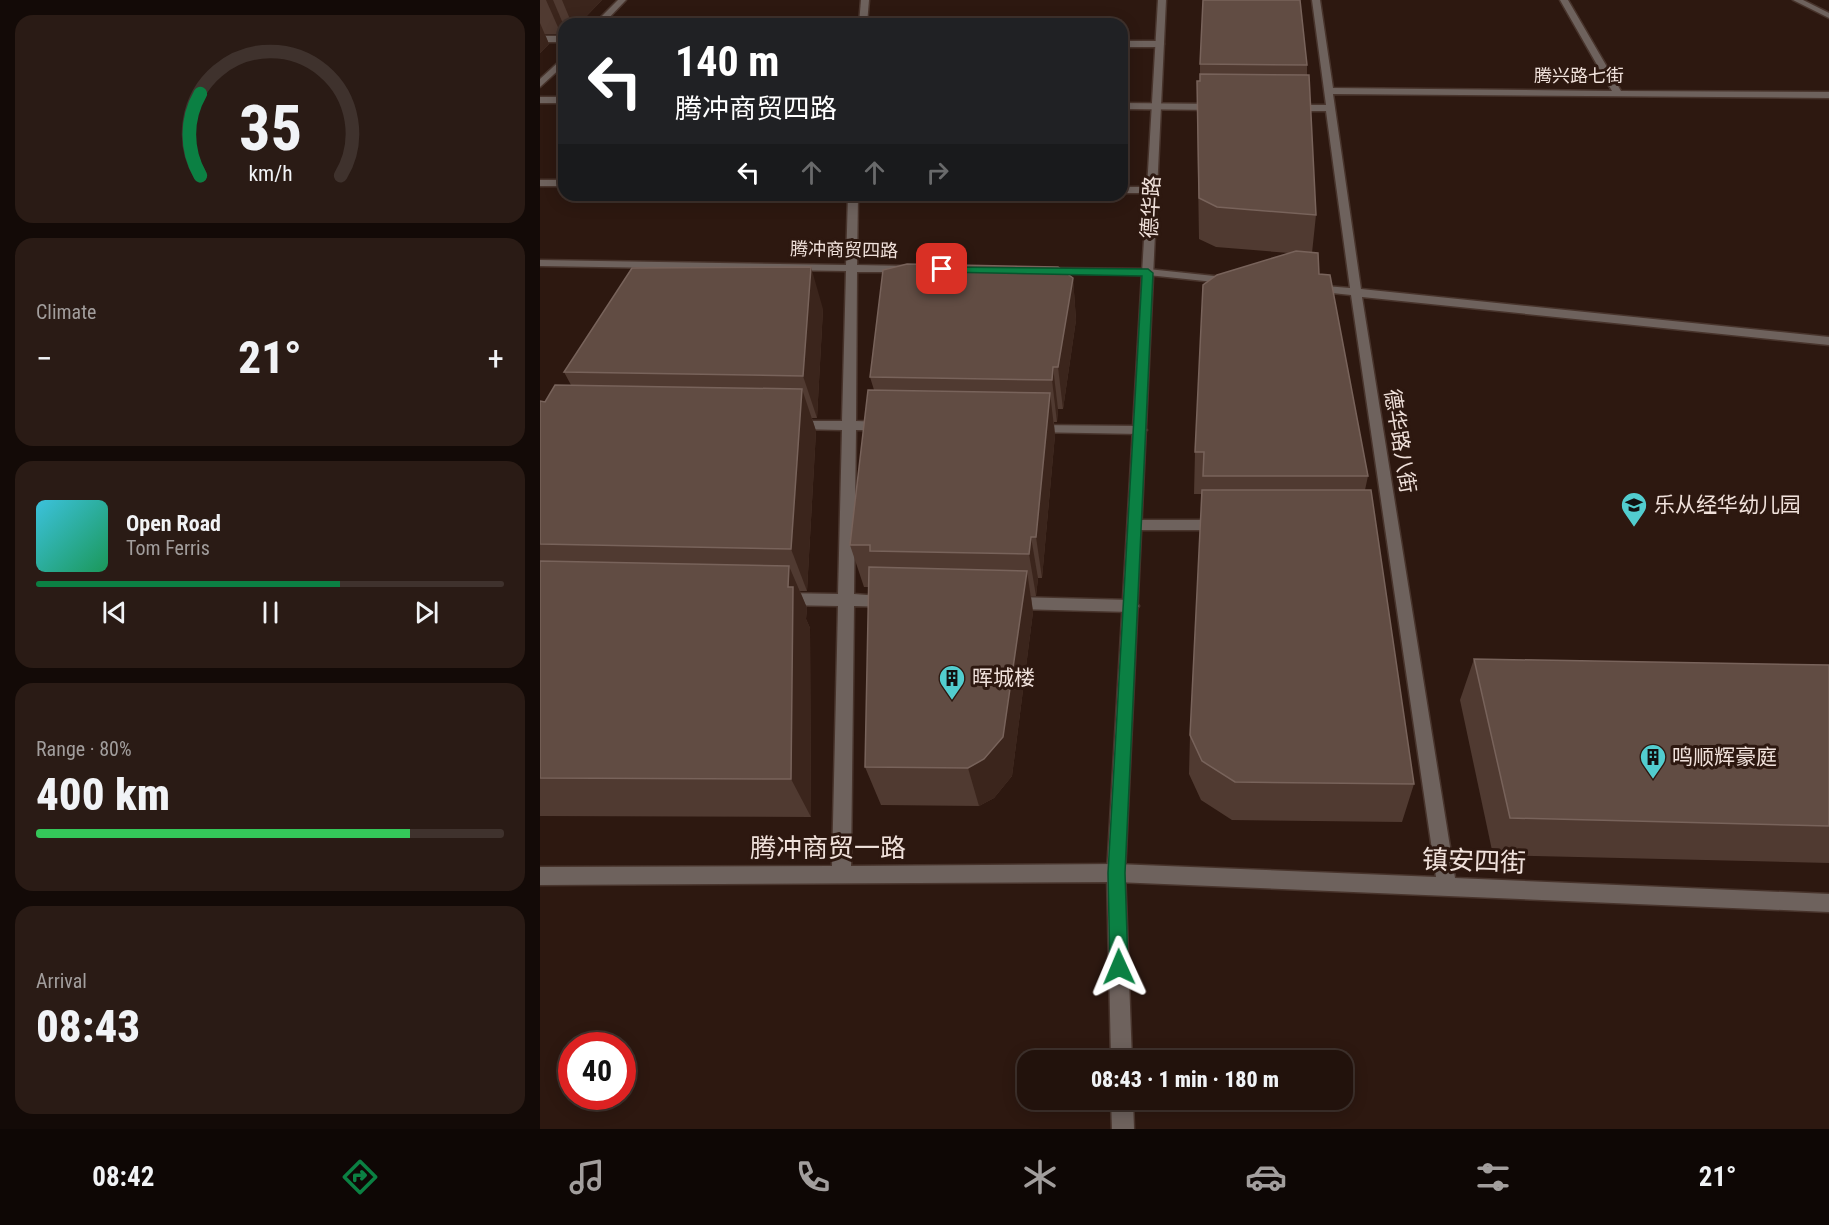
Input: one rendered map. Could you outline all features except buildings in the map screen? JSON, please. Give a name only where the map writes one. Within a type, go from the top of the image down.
[{"type":"street","points":[[604,18],[622,0]]},
{"type":"street","points":[[864,18],[865,0]]},
{"type":"street","name":"德华路","points":[[1121,1050],[1116,873],[1162,0]]},
{"type":"street","name":"德华路八街","points":[[1316,0],[1386,525],[1447,887]]},
{"type":"street","points":[[1564,0],[1617,92]]},
{"type":"street","points":[[1789,0],[1806,2],[1829,16]]},
{"type":"street","points":[[1797,0],[1829,10]]},
{"type":"street","points":[[540,39],[558,39]]},
{"type":"street","points":[[1128,44],[1160,44]]},
{"type":"street","points":[[540,84],[558,66]]},
{"type":"street","name":"腾兴路七街","points":[[1329,91],[1617,92],[1829,96]]},
{"type":"street","points":[[540,100],[558,100]]},
{"type":"street","points":[[1128,106],[1226,108]]},
{"type":"street","points":[[1284,108],[1331,108]]},
{"type":"street","points":[[540,183],[558,183]]},
{"type":"street","points":[[1128,190],[1152,190]]},
{"type":"street","points":[[841,875],[853,201]]},
{"type":"street","name":"腾冲商贸四路","points":[[540,263],[646,269],[922,269]]},
{"type":"street","points":[[1029,271],[1148,273],[1252,282]]},
{"type":"street","points":[[1298,287],[1829,341]]},
{"type":"street","points":[[779,424],[895,426]]},
{"type":"street","points":[[1023,428],[1140,430]]},
{"type":"street","points":[[1135,525],[1240,525]]},
{"type":"street","points":[[764,599],[905,601]]},
{"type":"street","points":[[1000,603],[1131,606]]},
{"type":"street","name":"镇安四街","points":[[1116,873],[1829,903]]},
{"type":"street","name":"腾冲商贸一路","points":[[540,876],[1116,873]]},
{"type":"street","points":[[1122,1110],[1123,1129]]},
{"type":"place","name":"乐从经华幼儿园","points":[[1634,528]]},
{"type":"place","name":"晖城楼","points":[[952,701]]},
{"type":"place","name":"鸣顺辉豪庭","points":[[1653,780]]},
{"type":"route","points":[[942,269],[1148,273],[1116,873],[1119,967]]}]
